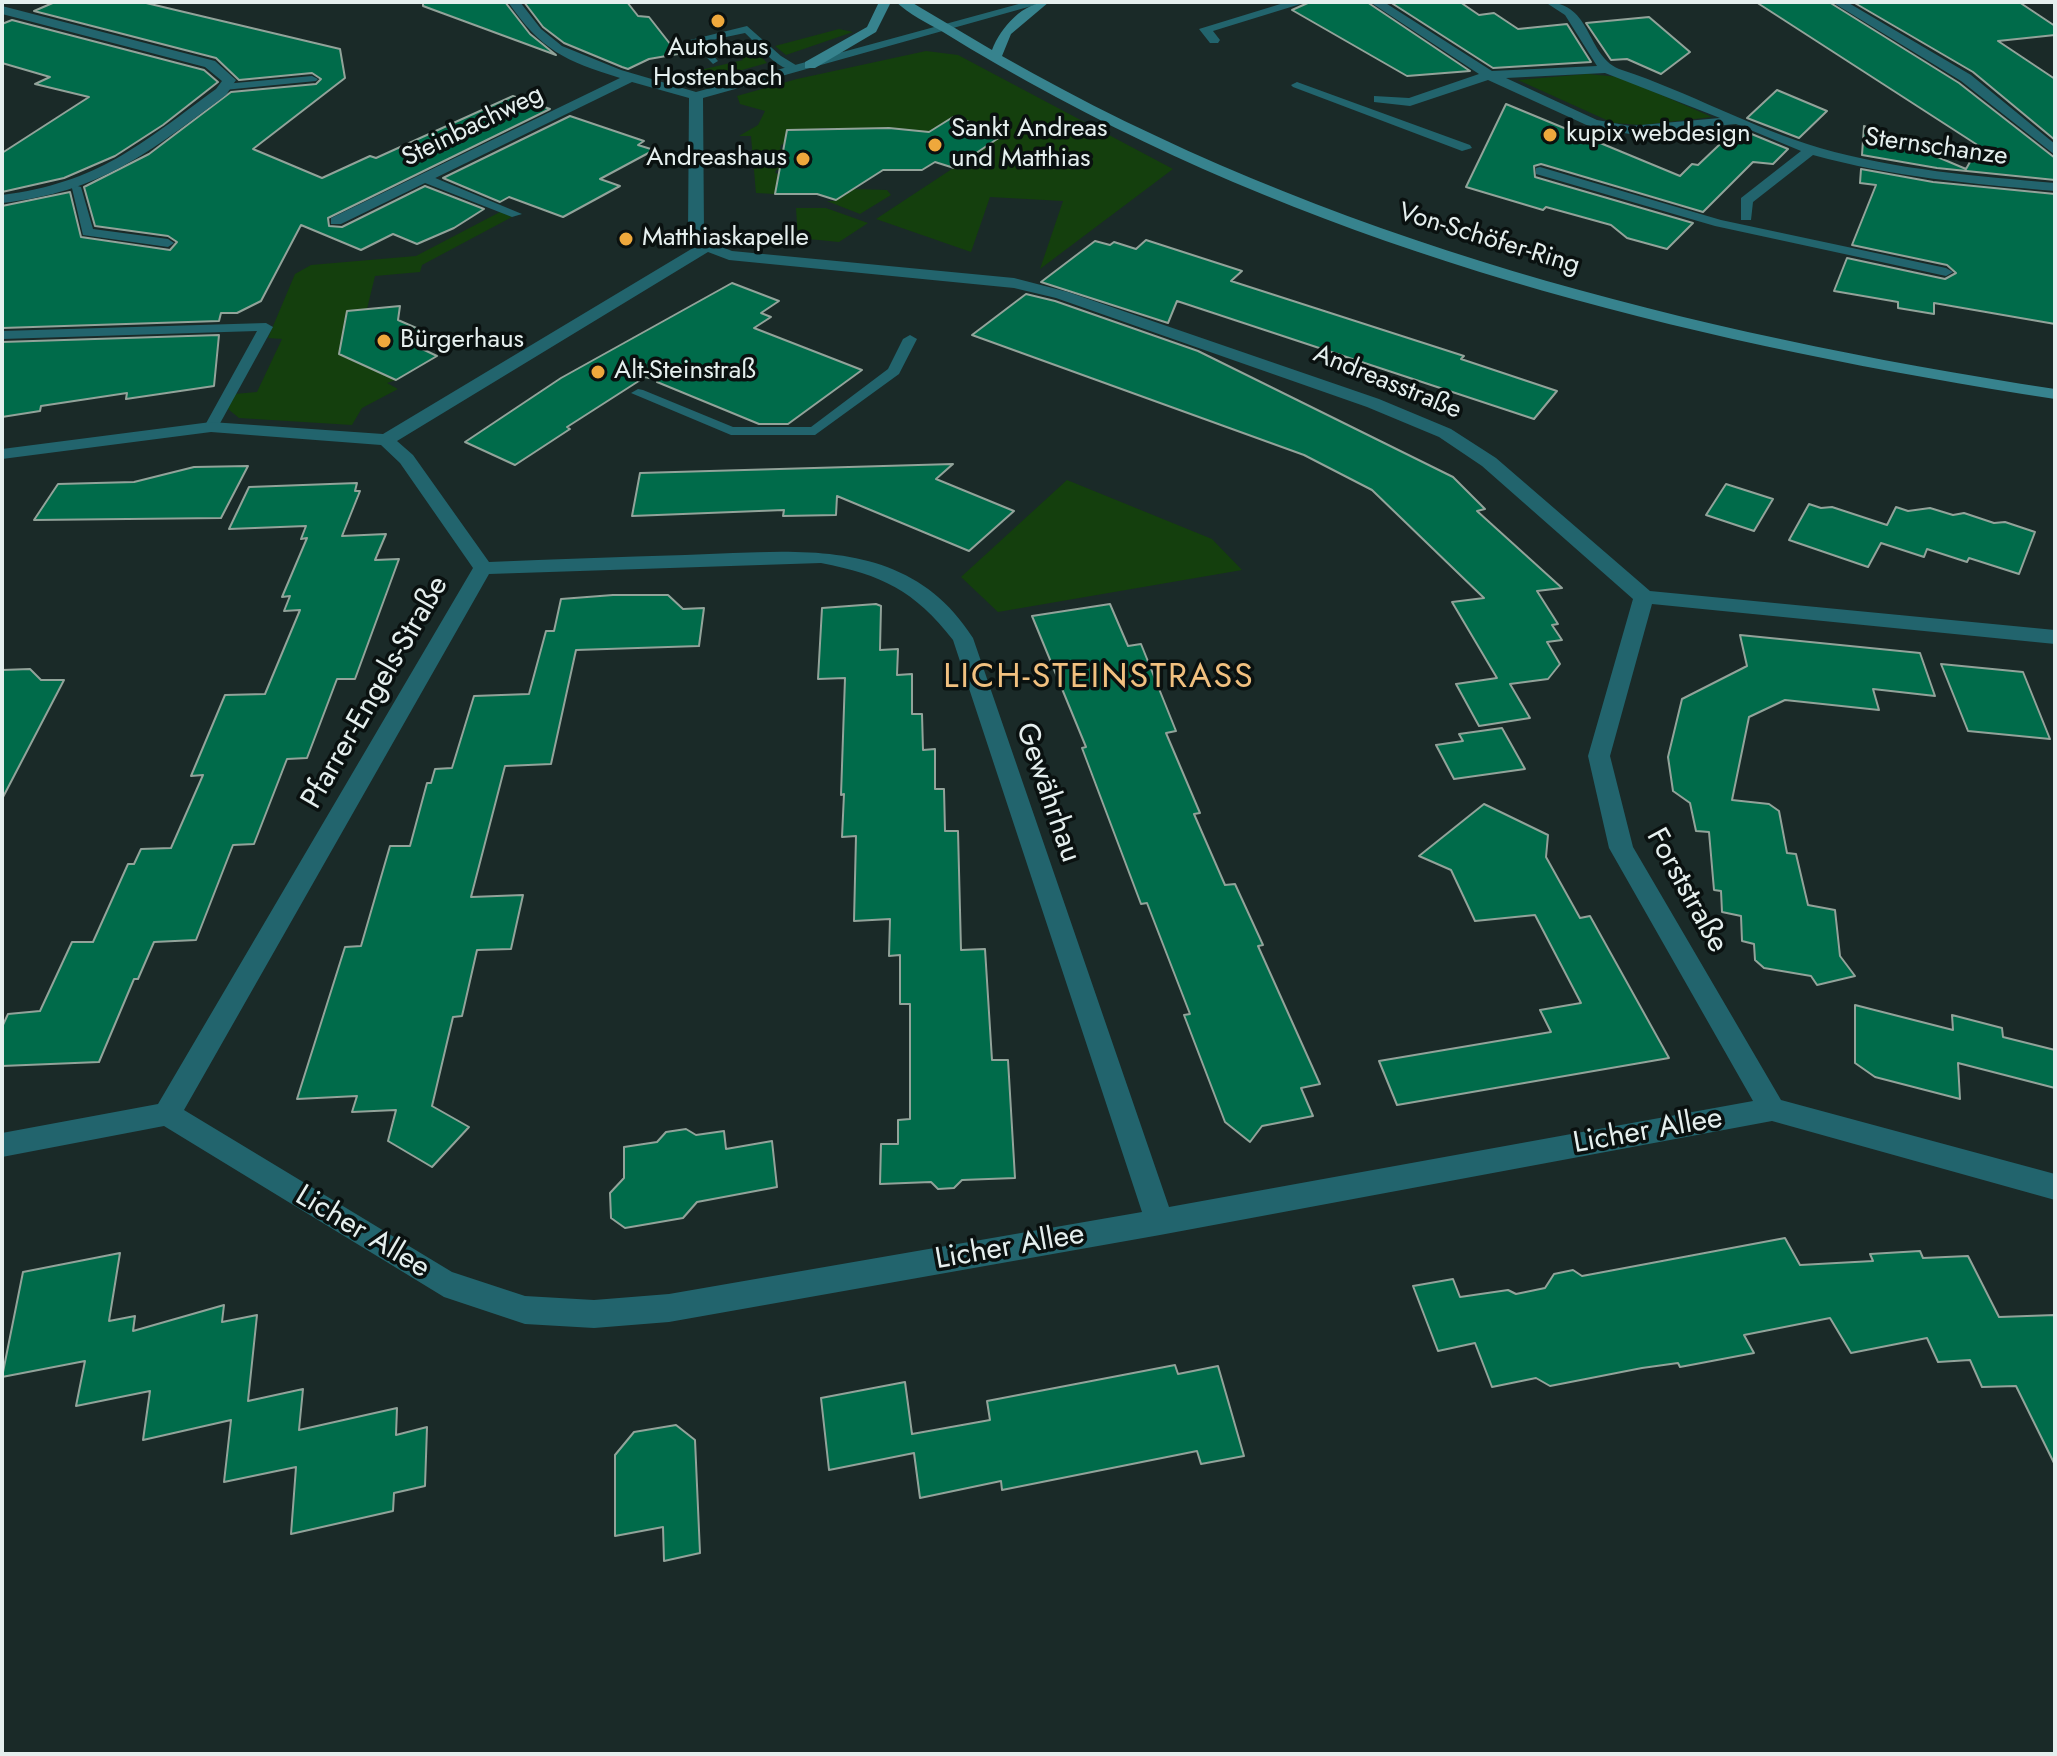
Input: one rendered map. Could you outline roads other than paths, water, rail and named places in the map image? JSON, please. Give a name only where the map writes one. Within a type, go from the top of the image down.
[{"type":"main road","points":[[803,67],[872,29],[885,2]]},
{"type":"main road","name":"Von-Schöfer-Ring","points":[[902,2],[1059,95],[1196,161],[1299,204],[1415,245],[1550,287],[1697,327],[1930,374],[2055,394]]},
{"type":"main road","points":[[995,58],[1005,32],[1042,2]]},
{"type":"street","points":[[514,2],[547,43],[632,77],[696,96],[1042,2]]},
{"type":"street","points":[[1214,40],[1205,29],[1301,2]]},
{"type":"street","name":"Sternschanze","points":[[1376,2],[1489,75],[1593,124],[1630,130],[1735,121]]},
{"type":"street","points":[[1551,2],[1570,13],[1606,69]]},
{"type":"street","points":[[1838,2],[1966,78],[2055,151]]},
{"type":"street","points":[[2,10],[210,64],[229,80],[224,87],[113,170],[75,187],[25,198],[2,199]]},
{"type":"street","name":"Sternschanze","points":[[1379,99],[1410,102],[1489,75],[1606,69],[1811,150],[1862,164],[1949,178],[2055,187]]},
{"type":"street","name":"Steinbachweg","points":[[336,221],[632,77]]},
{"type":"street","points":[[2,454],[211,427],[386,440],[707,246],[696,233],[688,202],[696,96]]},
{"type":"street","points":[[1747,223],[1746,201],[1811,150]]},
{"type":"street","name":"Andreasstraße","points":[[707,246],[729,255],[1014,283],[1062,295],[1373,403],[1445,433],[1489,462],[1644,597]]},
{"type":"street","name":"Pfarrer-Engels-Straße","points":[[167,1114],[483,568],[407,459],[386,440]]},
{"type":"street","name":"Gewährhau","points":[[483,568],[821,557],[866,565],[911,584],[939,605],[963,638],[1160,1222]]},
{"type":"street","points":[[1644,597],[2055,637]]},
{"type":"street","name":"Forststraße","points":[[1644,597],[1599,756],[1621,848],[1772,1109]]},
{"type":"street","name":"Licher Allee","points":[[167,1114],[444,1283],[525,1310],[594,1314],[669,1308],[1160,1222],[1772,1109],[2055,1187]]},
{"type":"street","points":[[2,1145],[167,1114]]},
{"type":"lane","points":[[713,61],[695,40],[747,29],[777,58],[803,67]]},
{"type":"lane","points":[[224,87],[312,79]]},
{"type":"lane","points":[[1297,85],[1466,148]]},
{"type":"lane","points":[[1357,107],[1379,99]]},
{"type":"lane","points":[[1540,171],[1946,272]]},
{"type":"lane","points":[[424,178],[516,214]]},
{"type":"lane","points":[[75,187],[88,232],[168,243]]},
{"type":"lane","points":[[2,335],[266,327],[211,427]]},
{"type":"lane","points":[[638,393],[731,431],[815,431],[894,371],[910,339]]},
{"type":"place","name":"Autohaus Hostenbach","points":[[718,21]]},
{"type":"place","name":"kupix webdesign","points":[[1550,135]]},
{"type":"place","name":"Sankt Andreas und Matthias","points":[[935,145]]},
{"type":"place","name":"Andreashaus","points":[[803,159]]},
{"type":"place","name":"Matthiaskapelle","points":[[626,239]]},
{"type":"place","name":"Bürgerhaus","points":[[384,341]]},
{"type":"place","name":"Alt-Steinstraß","points":[[598,372]]},
{"type":"district","name":"LICH-STEINSTRASS","points":[[1099,679]]}]
